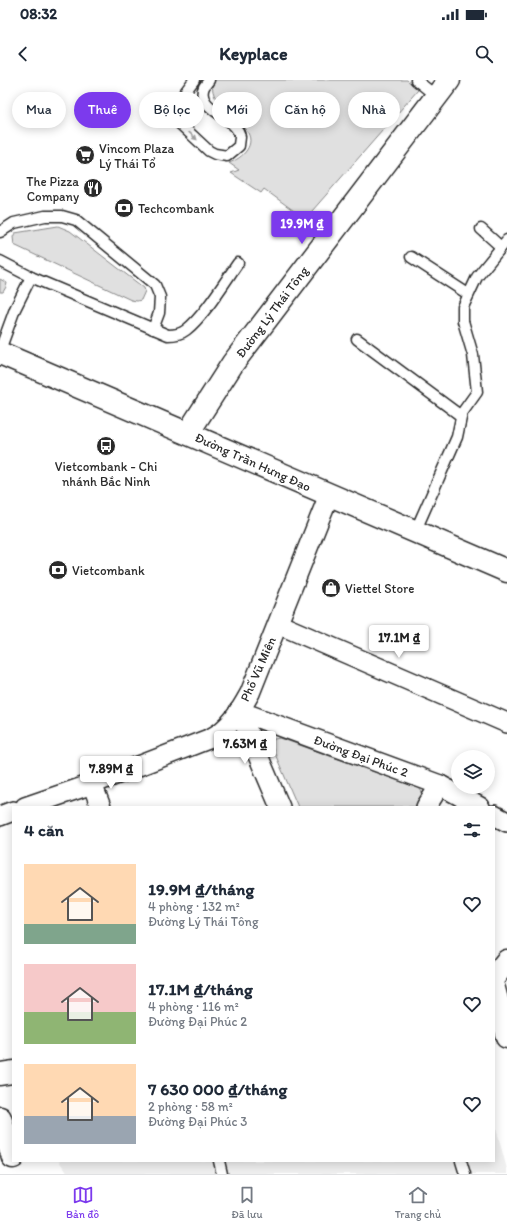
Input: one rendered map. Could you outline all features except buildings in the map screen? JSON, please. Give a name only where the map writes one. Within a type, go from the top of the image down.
[{"type":"main road","name":"Đường Lý Thái Tông","points":[[188,433],[233,363],[442,88]]},
{"type":"main road","name":"Đường Trần Hưng Đạo","points":[[0,354],[188,433],[415,532],[507,569]]},
{"type":"main road","points":[[495,976],[507,961]]},
{"type":"main road","points":[[495,993],[507,1037]]},
{"type":"main road","points":[[0,1074],[12,1072]]},
{"type":"main road","points":[[0,1118],[12,1154]]},
{"type":"main road","points":[[14,1162],[19,1174]]},
{"type":"street","name":"Phố Vũ Miên","points":[[28,806],[92,784],[211,738],[219,734],[228,726],[250,693],[329,495]]},
{"type":"street","points":[[278,624],[507,723]]},
{"type":"street","points":[[239,711],[280,806]]},
{"type":"street","name":"Đường Đại Phúc 2","points":[[239,711],[440,785],[478,806]]},
{"type":"street","points":[[92,784],[101,806]]},
{"type":"street","points":[[427,806],[440,785]]},
{"type":"street","points":[[0,816],[12,811]]},
{"type":"street","points":[[495,816],[507,822]]},
{"type":"lane","points":[[194,80],[179,102],[177,111],[179,123],[210,151],[215,154],[227,156],[239,146],[240,136],[235,126],[205,103],[202,94],[204,87],[209,80]]},
{"type":"lane","points":[[416,80],[442,88]]},
{"type":"lane","points":[[0,232],[14,223],[45,216],[62,216],[76,220],[155,285],[160,297],[159,313],[153,329]]},
{"type":"lane","points":[[415,532],[457,437],[461,416],[477,392],[473,355],[462,314],[463,307],[476,277],[504,244],[481,229]]},
{"type":"lane","points":[[411,257],[468,294]]},
{"type":"lane","points":[[0,261],[31,277],[168,335],[174,335],[185,331],[212,301],[238,263]]},
{"type":"lane","points":[[0,350],[15,309],[31,277]]},
{"type":"lane","points":[[357,339],[461,416]]},
{"type":"lane","points":[[219,1162],[222,1174]]},
{"type":"lane","points":[[461,1162],[465,1174]]},
{"type":"shaded area","points":[[213,80],[407,80],[418,90],[400,111],[400,92],[348,92],[348,128],[385,128],[305,219],[264,189],[261,193],[231,173],[239,170],[229,163],[239,158],[247,150],[249,145],[249,135],[244,128],[262,128],[262,92],[213,92]]},
{"type":"shaded area","points":[[58,226],[70,231],[144,288],[145,291],[141,300],[131,300],[14,245],[13,237],[15,233]]},
{"type":"shaded area","points":[[0,279],[7,283],[3,292],[0,292]]},
{"type":"shaded area","points":[[280,738],[419,788],[422,792],[422,800],[416,806],[298,806],[272,747],[271,743],[274,739]]},
{"type":"shaded area","points":[[495,1125],[507,1169],[507,1174],[68,1174],[60,1162],[495,1162]]},
{"type":"place","name":"Vincom Plaza Lý Thái Tổ","points":[[85,155]]},
{"type":"place","name":"The Pizza Company","points":[[93,188]]},
{"type":"place","name":"Techcombank","points":[[124,208]]},
{"type":"place","name":"Vietcombank - Chi nhánh Bắc Ninh","points":[[106,446]]},
{"type":"place","name":"Vietcombank","points":[[58,570]]},
{"type":"place","name":"Viettel Store","points":[[331,588]]}]
